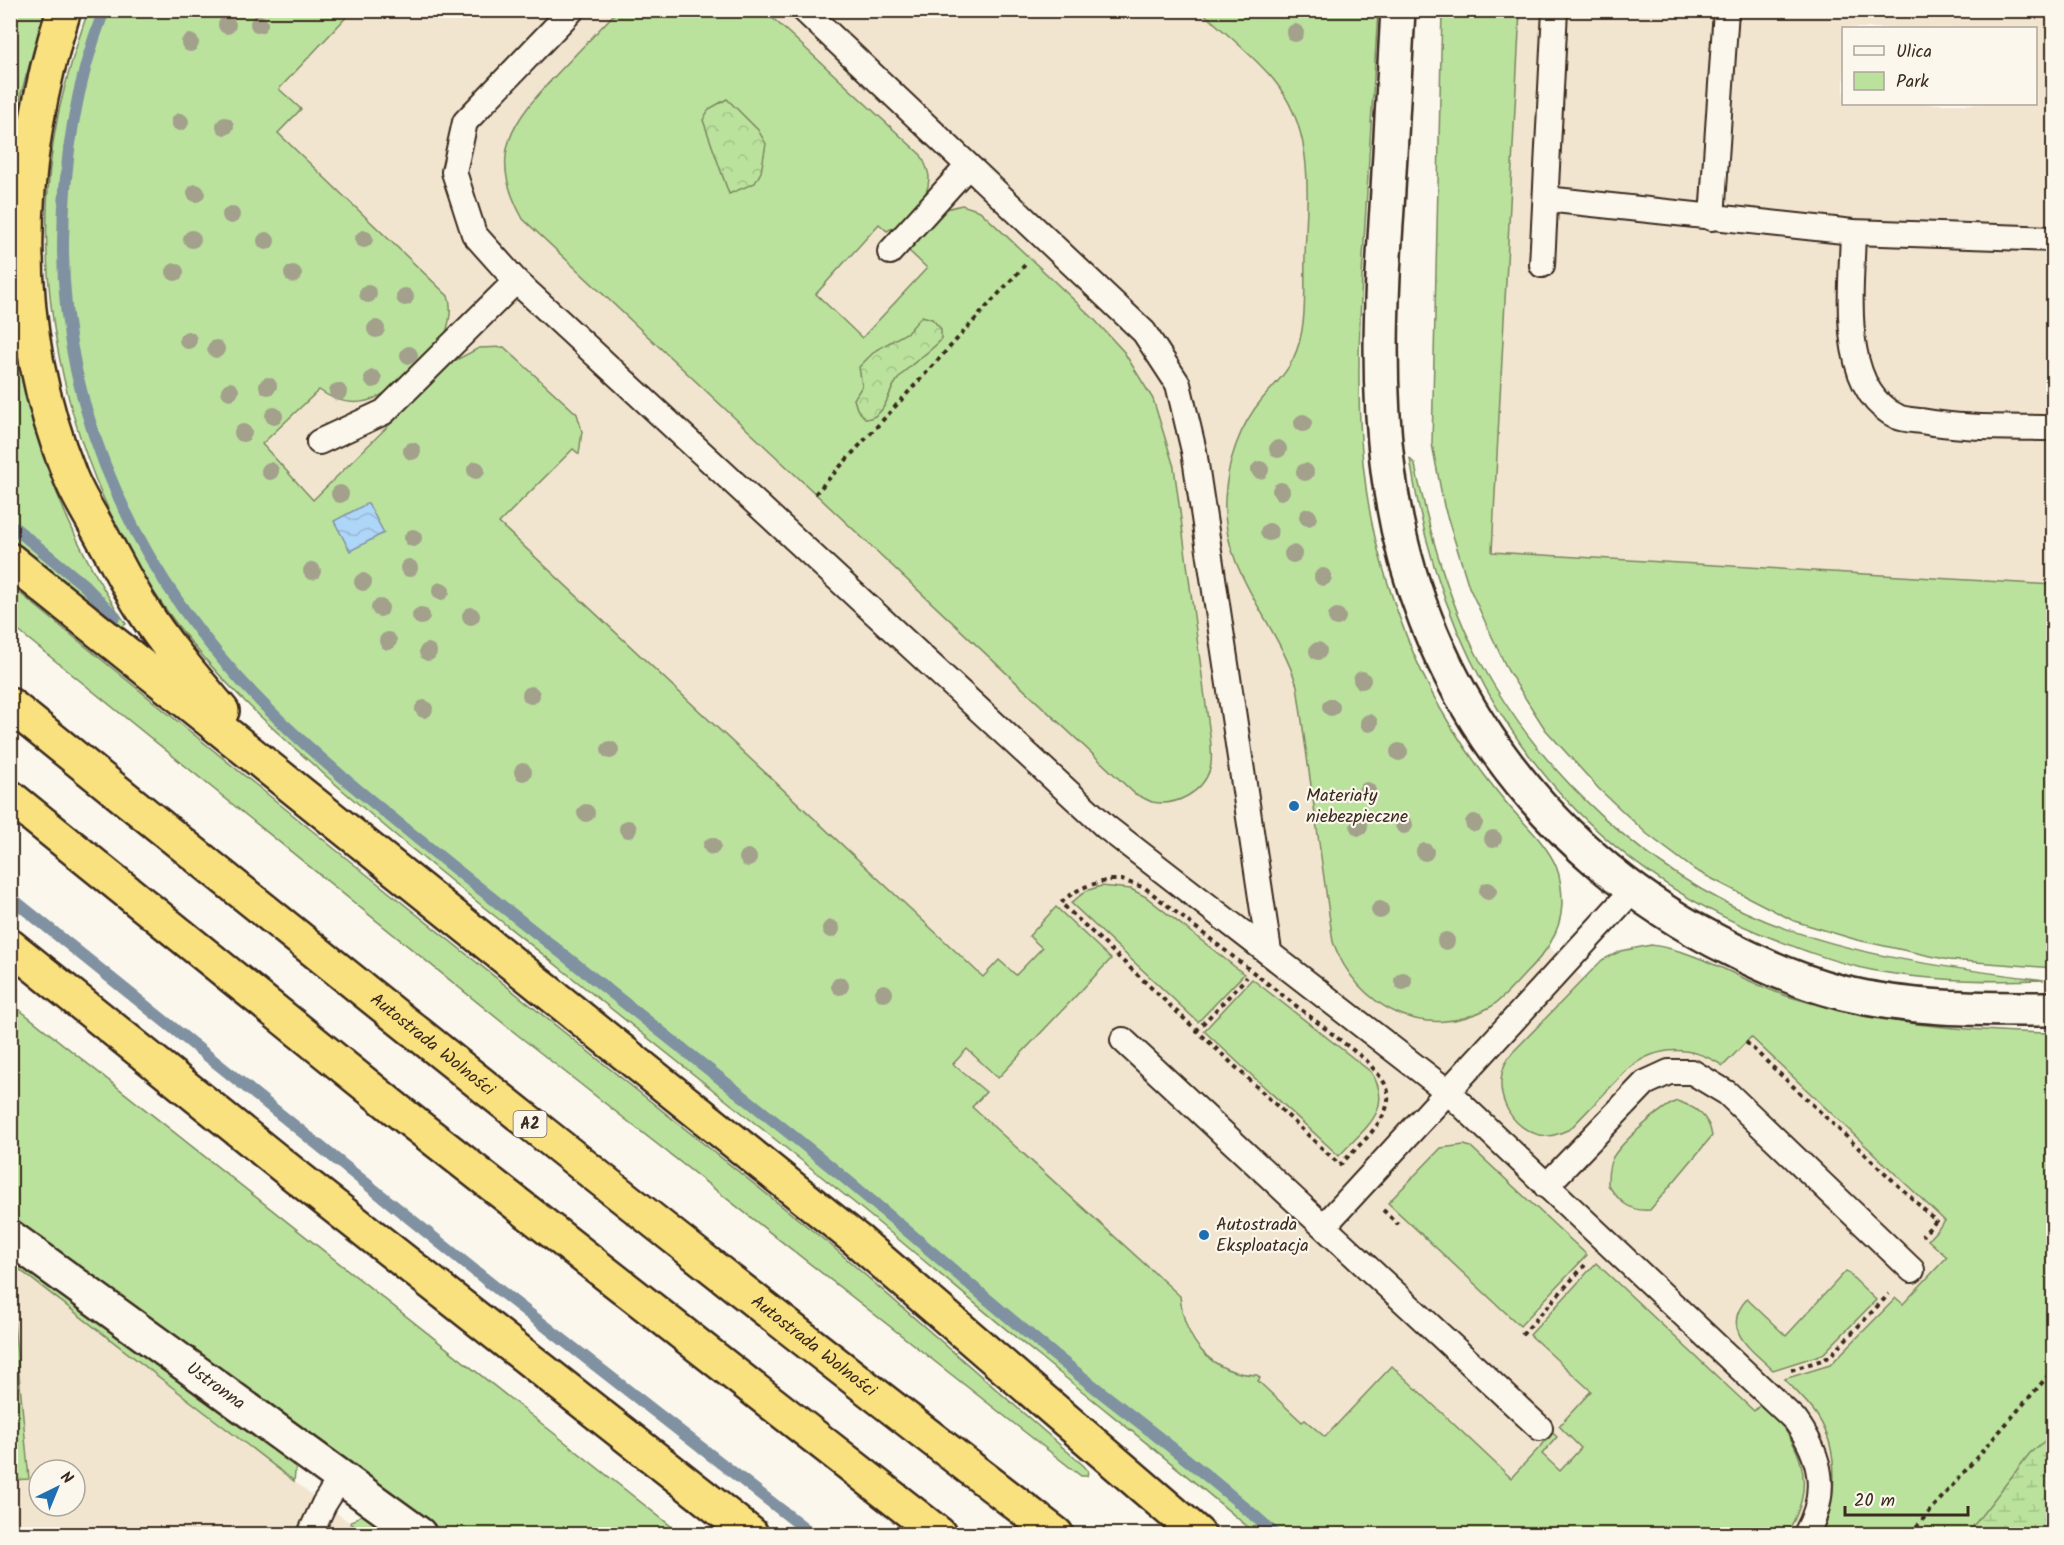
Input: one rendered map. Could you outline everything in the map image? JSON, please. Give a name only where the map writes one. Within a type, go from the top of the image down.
[{"type":"highway","points":[[64,10],[48,61],[35,118],[27,185],[25,260],[29,311],[40,382],[52,424],[70,478],[141,607],[187,670],[227,717],[300,793]]},
{"type":"highway","points":[[10,560],[857,1240],[1198,1534]]},
{"type":"highway","name":"Autostrada Wolności","points":[[10,705],[486,1090],[862,1386],[1056,1534]]},
{"type":"highway","points":[[10,797],[397,1110],[939,1534]]},
{"type":"highway","points":[[10,946],[291,1173],[751,1534]]},
{"type":"street","points":[[1398,10],[1384,254],[1380,388],[1388,471],[1403,554],[1446,666],[1492,748],[1550,817],[1590,856],[1633,891],[1690,929],[1792,976],[1839,992],[1896,1004],[1944,1009],[2045,1008]]},
{"type":"street","name":"Ustronna","points":[[10,1238],[419,1534]]},
{"type":"lane","points":[[572,10],[465,122],[454,172],[474,234],[516,281],[1106,827],[1448,1091],[1795,1420],[1810,1441],[1818,1464],[1820,1482],[1815,1519],[1806,1534]]},
{"type":"lane","points":[[804,10],[1144,332],[1178,384],[1194,451],[1269,951]]},
{"type":"lane","points":[[1542,265],[1555,10]]},
{"type":"lane","points":[[1712,218],[1726,10]]},
{"type":"lane","points":[[890,252],[968,166]]},
{"type":"lane","points":[[1546,200],[1853,232],[2054,239]]},
{"type":"lane","points":[[1853,232],[1852,331],[1859,371],[1873,399],[1899,418],[1930,423],[2054,428]]},
{"type":"lane","points":[[319,442],[384,412],[516,281]]},
{"type":"lane","points":[[1324,1226],[1633,891]]},
{"type":"lane","points":[[1123,1040],[1540,1428]]},
{"type":"lane","points":[[1546,1186],[1645,1083],[1669,1072],[1692,1072],[1727,1094],[1912,1270]]},
{"type":"lane","points":[[310,1534],[324,1504],[341,1477]]},
{"type":"path","points":[[815,494],[1031,259]]},
{"type":"path","points":[[1111,880],[1135,884],[1145,888],[1252,972],[1367,1061],[1385,1084],[1388,1093],[1384,1113],[1340,1165],[1061,903],[1070,894],[1088,884],[1111,880]]},
{"type":"path","points":[[1196,1031],[1252,972]]},
{"type":"path","points":[[1522,1335],[1589,1262]]},
{"type":"path","points":[[1910,1534],[2054,1369]]},
{"type":"shaded area","points":[[171,10],[1310,11],[1326,474],[1539,938],[1594,988],[1997,1063],[1879,1534],[1388,1534],[282,547]]},
{"type":"shaded area","points":[[1520,11],[2053,11],[2053,585],[1492,552]]},
{"type":"shaded area","points":[[11,1263],[366,1534],[11,1534],[10,1480],[27,1479],[27,1518],[87,1518],[87,1458],[27,1458],[11,1291]]},
{"type":"green space","points":[[11,10],[45,11],[21,94],[11,167]]},
{"type":"green space","points":[[88,11],[352,11],[279,89],[301,109],[278,133],[448,296],[449,321],[445,336],[389,390],[373,399],[356,403],[338,400],[319,390],[262,444],[313,500],[454,361],[479,348],[504,347],[577,414],[582,431],[579,454],[573,449],[499,523],[983,977],[999,960],[1016,975],[1042,948],[1029,936],[1056,907],[1111,959],[998,1078],[967,1049],[953,1064],[986,1092],[972,1107],[1180,1296],[1187,1327],[1202,1352],[1226,1368],[1257,1375],[1260,1378],[1258,1381],[1302,1422],[1305,1420],[1325,1437],[1392,1366],[1511,1478],[1553,1433],[1557,1437],[1542,1454],[1560,1471],[1581,1448],[1559,1426],[1591,1391],[1530,1335],[1596,1263],[1754,1411],[1762,1403],[1787,1432],[1801,1464],[1803,1480],[1802,1497],[1786,1534],[1256,1534],[857,1205],[448,878],[308,760],[234,691],[169,614],[150,586],[120,532],[94,476],[74,417],[59,357],[50,295],[47,233],[50,171],[59,110]]},
{"type":"green space","points":[[617,11],[765,11],[921,155],[929,178],[921,202],[902,222],[887,231],[879,224],[816,294],[862,338],[927,268],[907,249],[946,209],[962,205],[980,211],[1093,318],[1124,352],[1153,399],[1174,467],[1211,748],[1210,769],[1195,791],[1179,800],[1161,803],[1152,802],[1135,794],[523,219],[512,196],[507,176],[506,157],[509,140],[527,108]]},
{"type":"green space","points":[[1201,11],[1378,11],[1359,365],[1362,448],[1373,531],[1397,610],[1429,687],[1449,723],[1478,766],[1547,850],[1558,871],[1561,889],[1561,915],[1555,934],[1545,952],[1501,999],[1492,1006],[1467,1017],[1443,1021],[1419,1020],[1397,1013],[1377,1001],[1359,985],[1344,965],[1333,942],[1297,686],[1288,662],[1241,573],[1232,550],[1226,525],[1225,499],[1228,472],[1241,433],[1255,409],[1290,365],[1301,335],[1305,296],[1307,210],[1303,142],[1287,99],[1273,79]]},
{"type":"green space","points":[[1442,11],[1520,11],[1492,552],[2053,585],[2053,968],[1949,960],[1857,940],[1794,921],[1695,870],[1647,834],[1599,789],[1545,729],[1508,671],[1469,587],[1444,506],[1432,444]]},
{"type":"green space","points":[[727,99],[758,130],[766,144],[761,172],[755,183],[729,194],[703,120],[709,109]]},
{"type":"green space","points":[[10,296],[23,383],[47,468],[82,548],[126,624],[118,629],[11,542]]},
{"type":"green space","points":[[922,316],[932,319],[941,329],[941,340],[899,378],[881,411],[866,419],[857,409],[854,399],[862,386],[859,367],[876,350],[908,332]]},
{"type":"green space","points":[[1410,459],[1415,464],[1441,567],[1462,624],[1480,661],[1505,703],[1534,743],[1601,815],[1639,847],[1680,876],[1722,901],[1766,921],[1800,933],[1834,944],[1903,960],[2044,980],[1981,981],[1918,977],[1861,968],[1831,959],[1759,933],[1687,897],[1623,853],[1568,801],[1520,743],[1481,679],[1449,610],[1426,536]]},
{"type":"green space","points":[[10,585],[336,850],[833,1247],[1084,1466],[1088,1471],[1087,1476],[1081,1476],[519,1036],[11,625]]},
{"type":"green space","points":[[1101,886],[1131,889],[1146,897],[1244,974],[1198,1022],[1071,903],[1086,891]]},
{"type":"green space","points":[[1651,945],[1686,953],[1770,990],[1820,1006],[1886,1019],[1952,1028],[2053,1033],[2053,1534],[1822,1534],[1833,1490],[1833,1460],[1830,1445],[1818,1417],[1784,1379],[1830,1365],[1896,1298],[1903,1304],[1947,1257],[1928,1240],[1945,1221],[1751,1037],[1723,1066],[1699,1054],[1675,1050],[1640,1060],[1629,1068],[1570,1129],[1556,1135],[1534,1133],[1522,1127],[1513,1117],[1506,1106],[1501,1079],[1504,1065],[1512,1053],[1602,960],[1621,951]]},
{"type":"green space","points":[[1252,979],[1371,1072],[1378,1085],[1380,1097],[1373,1118],[1339,1156],[1204,1031]]},
{"type":"green space","points":[[11,1003],[681,1534],[445,1534],[11,1219]]},
{"type":"green space","points":[[1677,1101],[1690,1106],[1705,1118],[1712,1136],[1650,1210],[1630,1207],[1616,1196],[1608,1185],[1611,1160],[1642,1126],[1661,1110]]},
{"type":"green space","points":[[1464,1145],[1471,1147],[1587,1255],[1520,1326],[1388,1203],[1441,1148]]},
{"type":"green space","points":[[10,1255],[296,1464],[294,1481],[11,1263]]},
{"type":"green space","points":[[1846,1271],[1876,1300],[1823,1354],[1773,1370],[1748,1347],[1737,1329],[1736,1320],[1739,1310],[1747,1299],[1786,1336]]},
{"type":"green space","points":[[11,1291],[27,1479],[11,1480]]},
{"type":"green space","points":[[2053,1434],[2053,1534],[1967,1534],[2030,1453]]},
{"type":"green space","points":[[364,1513],[393,1534],[366,1534],[350,1523]]},
{"type":"water","points":[[368,503],[384,533],[350,551],[334,521]]},
{"type":"waterway","points":[[104,10],[85,67],[68,154],[63,244],[66,309],[77,373],[94,435],[118,494],[147,552],[181,606],[221,658],[265,706],[358,790],[816,1155],[1042,1345],[1275,1534]]},
{"type":"waterway","points":[[10,524],[84,585],[115,617]]},
{"type":"waterway","points":[[10,897],[490,1283],[812,1534]]},
{"type":"place","name":"Materiały niebezpieczne","points":[[1294,806]]},
{"type":"place","name":"Autostrada Eksploatacja","points":[[1204,1235]]}]
